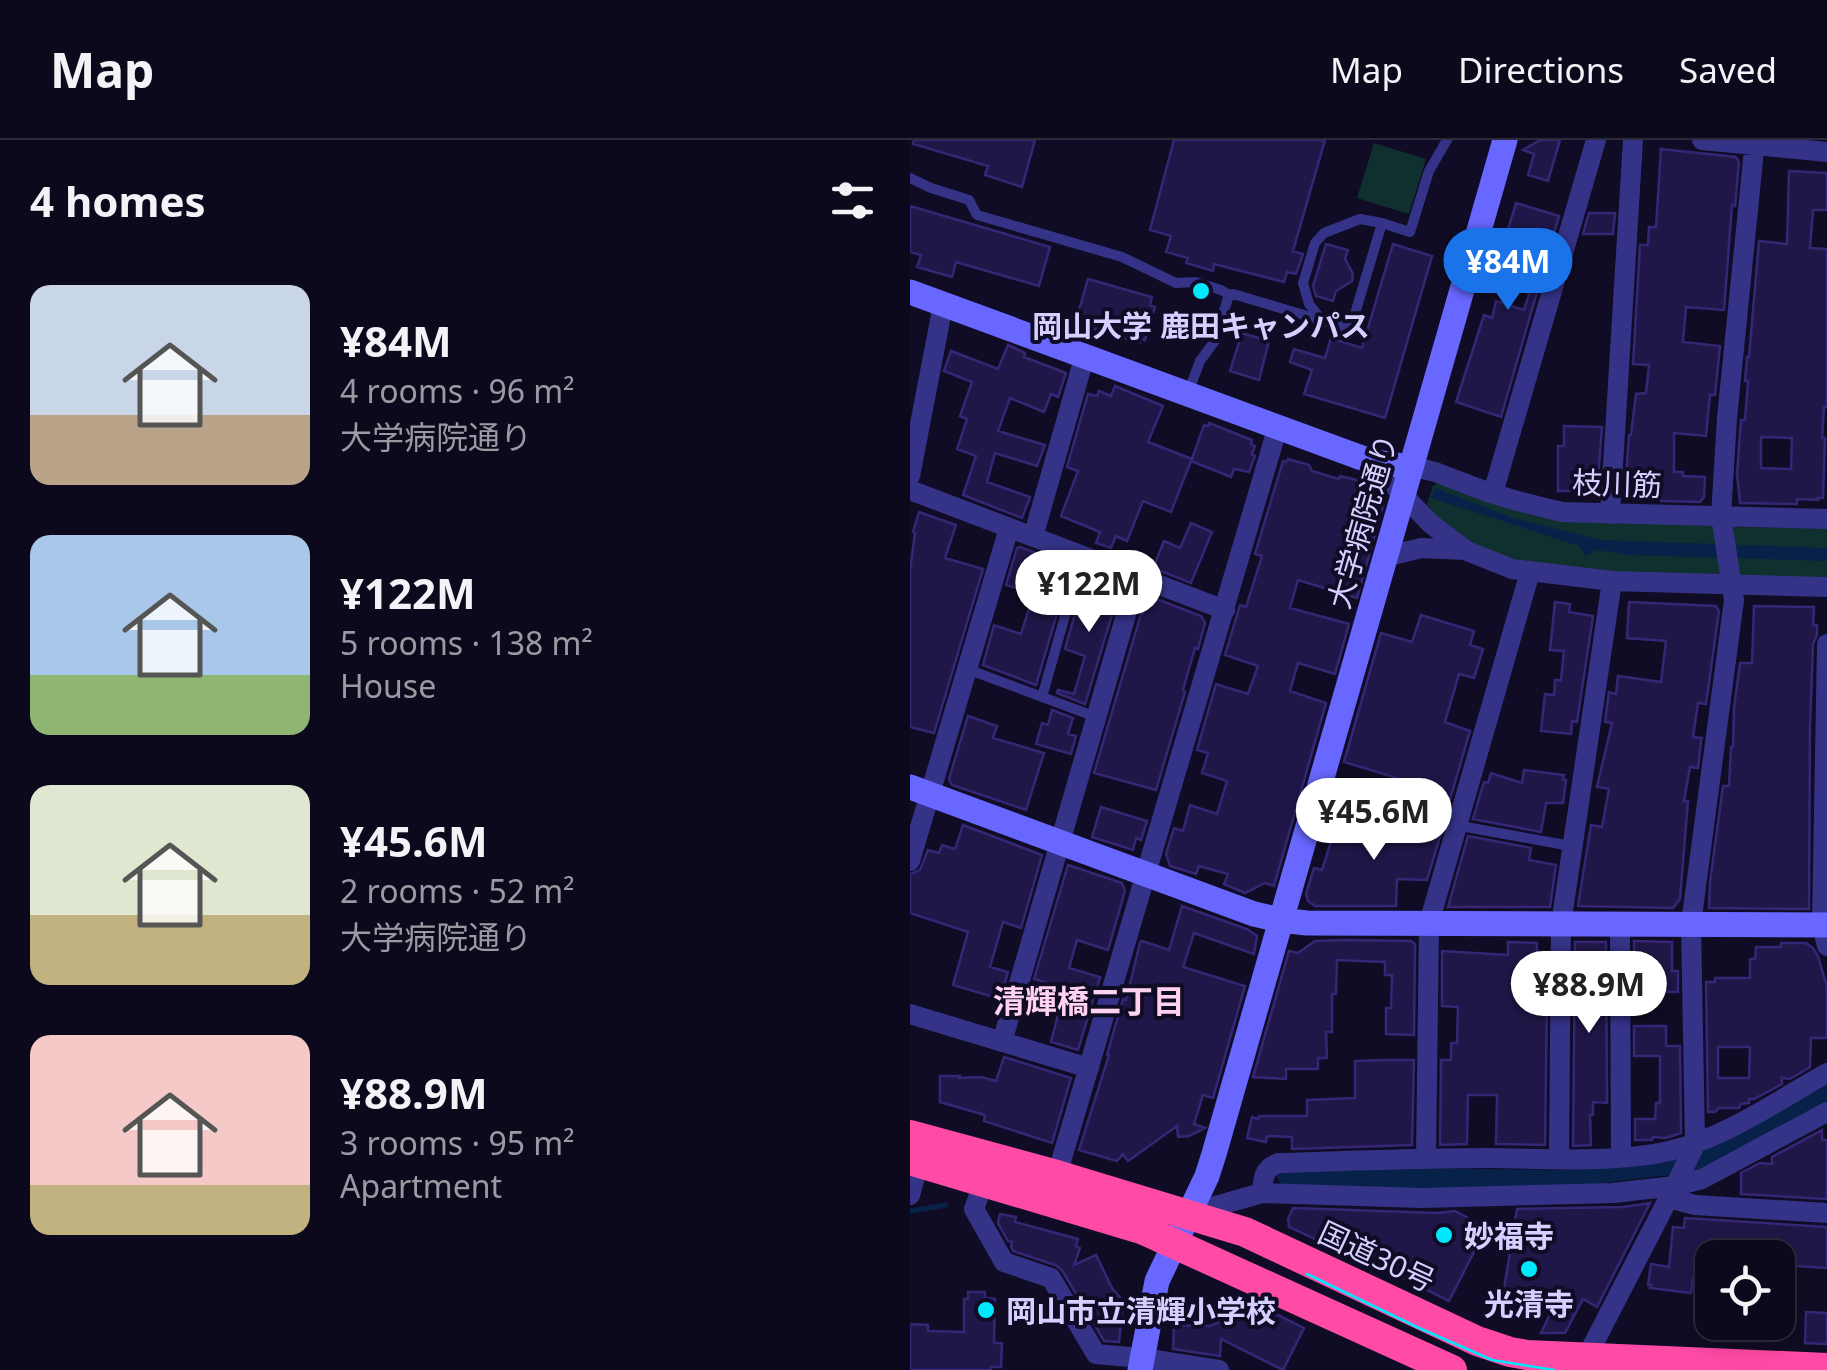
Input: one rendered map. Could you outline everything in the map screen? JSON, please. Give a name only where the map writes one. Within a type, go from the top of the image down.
[{"type":"highway","name":"国道30号","points":[[913,1153],[1057,1176],[1245,1232],[1493,1347],[1527,1355],[1583,1364],[1827,1368]]},
{"type":"highway","points":[[913,1153],[984,1181],[1176,1242],[1441,1368]]},
{"type":"street","name":"大学病院通り","points":[[1141,1364],[1157,1281],[1214,1154],[1505,140]]},
{"type":"street","points":[[1492,493],[1596,140]]},
{"type":"street","points":[[1610,514],[1632,140]]},
{"type":"street","points":[[1702,140],[1827,152]]},
{"type":"street","points":[[1583,1364],[1694,1145],[1691,924],[1732,616],[1732,585],[1721,516],[1726,418],[1755,143]]},
{"type":"street","points":[[910,292],[1370,461],[1412,467]]},
{"type":"street","points":[[910,476],[943,305]]},
{"type":"street","points":[[1033,537],[1085,355]]},
{"type":"street","points":[[1057,1176],[1278,426]]},
{"type":"street","points":[[1370,461],[1431,524],[1467,550],[1512,569],[1612,581],[1827,587]]},
{"type":"street","name":"枝川筋","points":[[1412,467],[1436,470],[1492,493],[1562,512],[1827,518]]},
{"type":"street","points":[[910,490],[1224,610]]},
{"type":"street","points":[[910,861],[920,790],[967,669],[1009,528]]},
{"type":"street","points":[[1385,557],[1422,548],[1467,550]]},
{"type":"street","points":[[1426,1158],[1428,923],[1530,572]]},
{"type":"street","points":[[1002,1042],[1137,577]]},
{"type":"street","points":[[1558,1159],[1561,924],[1612,581]]},
{"type":"street","points":[[920,790],[1254,914],[1280,920],[1691,924],[1825,932],[1827,644]]},
{"type":"street","points":[[1620,924],[1621,1156]]},
{"type":"street","points":[[910,1014],[1089,1068]]},
{"type":"street","points":[[1262,1193],[1266,1170],[1278,1164],[1426,1158],[1558,1159],[1671,1150],[1694,1145],[1827,1073]]},
{"type":"street","points":[[1189,1214],[1262,1193],[1422,1198],[1613,1192],[1675,1186],[1702,1179],[1827,1112]]},
{"type":"street","points":[[910,1195],[913,1153]]},
{"type":"street","points":[[984,1181],[974,1210],[1004,1262],[1051,1278],[1096,1354],[1141,1364],[1220,1370]]},
{"type":"street","points":[[1675,1186],[1695,1205],[1827,1213]]},
{"type":"lane","points":[[1322,320],[1309,304],[1304,283],[1315,243],[1324,234],[1360,218],[1410,232],[1429,171],[1447,140]]},
{"type":"lane","points":[[910,178],[969,200],[978,215],[1122,256],[1176,283],[1195,282],[1230,296],[1348,326],[1354,318],[1382,223]]},
{"type":"lane","points":[[1188,393],[1200,361],[1214,342],[1230,296]]},
{"type":"lane","points":[[1042,697],[1082,556]]},
{"type":"lane","points":[[967,669],[1096,717]]},
{"type":"lane","points":[[1320,782],[1455,825],[1572,846]]},
{"type":"green space","points":[[1374,143],[1426,159],[1409,214],[1357,198]]},
{"type":"green space","points":[[1437,483],[1619,521],[1827,528],[1827,578],[1612,572],[1505,558],[1440,524],[1427,504]]},
{"type":"water","points":[[1435,488],[1513,518],[1601,540],[1827,548],[1827,561],[1628,555],[1597,550],[1585,556],[1579,546],[1431,498]]},
{"type":"water","points":[[1827,1085],[1827,1103],[1695,1172],[1594,1184],[1422,1190],[1282,1187],[1275,1173],[1623,1166],[1738,1134]]},
{"type":"building","points":[[914,140],[1035,140],[1022,187],[985,175],[988,166],[913,144]]},
{"type":"building","points":[[1174,140],[1325,140],[1293,251],[1303,254],[1296,274],[1287,272],[1284,282],[1214,264],[1213,271],[1166,252],[1171,236],[1150,230]]},
{"type":"building","points":[[1540,140],[1560,140],[1548,181],[1528,175],[1534,154],[1523,150]]},
{"type":"building","points":[[1661,149],[1736,157],[1739,162],[1724,310],[1686,307],[1683,342],[1720,346],[1706,436],[1674,433],[1674,472],[1705,477],[1700,502],[1661,501],[1662,479],[1626,478],[1636,394],[1646,393],[1649,365],[1633,364],[1640,245],[1648,245],[1649,227],[1656,227]]},
{"type":"building","points":[[1789,171],[1827,173],[1827,210],[1813,210],[1810,248],[1827,249],[1823,498],[1797,499],[1797,504],[1740,503],[1737,474],[1759,241],[1787,244]],"holes":[[[1761,437],[1792,438],[1791,469],[1761,468]]]},
{"type":"building","points":[[1516,203],[1559,216],[1501,417],[1456,402],[1484,315],[1492,318],[1496,301],[1524,310],[1533,281],[1496,269]]},
{"type":"building","points":[[910,206],[1050,247],[1039,286],[956,262],[952,277],[917,267],[921,255],[910,252]]},
{"type":"building","points":[[1589,213],[1615,213],[1613,234],[1583,234]]},
{"type":"building","points":[[1326,244],[1348,250],[1345,259],[1353,274],[1352,281],[1336,291],[1333,301],[1316,296],[1313,286]]},
{"type":"building","points":[[1393,244],[1432,256],[1385,418],[1304,394],[1312,370],[1290,362],[1294,349],[1325,358],[1331,338],[1362,348]]},
{"type":"building","points":[[1088,279],[1152,297],[1150,305],[1155,307],[1145,340],[1140,342],[1075,324]]},
{"type":"building","points":[[1242,333],[1269,341],[1259,380],[1230,371]]},
{"type":"building","points":[[1008,345],[1025,353],[1024,357],[1066,373],[1058,397],[1051,394],[1044,412],[1010,398],[998,431],[1045,445],[1037,466],[995,453],[987,482],[1030,497],[1022,518],[963,495],[976,456],[957,449],[967,419],[960,416],[972,382],[944,371],[951,351],[998,369]]},
{"type":"building","points":[[1115,386],[1163,406],[1148,442],[1192,459],[1204,425],[1209,423],[1252,440],[1255,456],[1249,472],[1234,469],[1231,477],[1191,461],[1171,512],[1143,501],[1127,541],[1116,536],[1111,548],[1096,543],[1100,532],[1061,516],[1078,471],[1067,467],[1088,394],[1097,396],[1099,391],[1111,396]]},
{"type":"building","points":[[1564,426],[1602,427],[1598,478],[1589,478],[1589,491],[1558,491],[1558,446],[1564,446]]},
{"type":"building","points":[[1288,459],[1339,479],[1340,476],[1374,484],[1385,499],[1357,598],[1298,580],[1290,608],[1349,624],[1335,674],[1298,663],[1290,691],[1326,703],[1274,886],[1265,883],[1245,893],[1224,884],[1228,874],[1199,866],[1196,874],[1170,866],[1166,854],[1174,828],[1183,831],[1190,805],[1217,814],[1227,781],[1202,773],[1208,753],[1197,750],[1216,684],[1248,694],[1258,666],[1225,655],[1240,605],[1246,607],[1262,556],[1255,554],[1283,461]]},
{"type":"building","points":[[919,512],[956,525],[945,558],[983,569],[934,733],[910,727],[910,571]]},
{"type":"building","points":[[1191,523],[1212,532],[1191,583],[1153,568],[1164,541],[1180,548]]},
{"type":"building","points":[[1020,547],[1039,554],[1027,591],[1006,585]]},
{"type":"building","points":[[1091,576],[1104,581],[1098,599],[1115,605],[1085,704],[1057,693],[1058,690],[1074,694],[1085,656],[1065,649],[1084,582]]},
{"type":"building","points":[[1149,596],[1201,616],[1205,623],[1156,790],[1094,773]]},
{"type":"building","points":[[1031,602],[1058,610],[1036,685],[983,665],[994,625],[1021,634]]},
{"type":"building","points":[[1555,602],[1570,604],[1569,612],[1593,616],[1577,722],[1572,721],[1571,734],[1541,731],[1545,694],[1554,695],[1555,680],[1561,680],[1564,651],[1550,650]]},
{"type":"building","points":[[1629,602],[1716,606],[1719,611],[1706,704],[1698,703],[1693,737],[1702,738],[1698,768],[1690,767],[1684,801],[1688,801],[1680,899],[1673,908],[1578,906],[1591,825],[1602,827],[1609,789],[1597,787],[1612,723],[1605,722],[1609,692],[1616,694],[1618,676],[1661,682],[1666,641],[1627,638]]},
{"type":"building","points":[[1754,606],[1814,607],[1817,635],[1813,644],[1810,728],[1809,909],[1709,908],[1723,786],[1729,786],[1740,663],[1752,663]]},
{"type":"building","points":[[1421,615],[1474,631],[1470,645],[1483,649],[1474,678],[1459,674],[1445,722],[1470,731],[1446,813],[1398,798],[1404,780],[1344,762],[1381,633],[1412,642]]},
{"type":"building","points":[[1052,710],[1073,718],[1068,734],[1076,736],[1071,754],[1036,744],[1042,723],[1048,725]]},
{"type":"building","points":[[968,716],[997,726],[993,738],[1044,753],[1026,810],[952,785],[949,779]]},
{"type":"building","points":[[1524,770],[1564,775],[1566,780],[1563,803],[1546,803],[1541,832],[1473,819],[1484,782],[1488,783],[1491,773],[1522,783]]},
{"type":"building","points":[[1101,807],[1147,821],[1133,850],[1092,837]]},
{"type":"building","points":[[1376,809],[1442,830],[1427,880],[1397,879],[1396,906],[1315,906],[1306,894],[1314,868],[1322,870],[1334,832],[1366,842]]},
{"type":"building","points":[[963,825],[1042,855],[1021,928],[1003,922],[990,967],[1008,972],[1000,999],[953,985],[968,932],[910,913],[910,874],[920,870],[928,850],[939,853],[942,845],[955,849]]},
{"type":"building","points":[[1468,836],[1531,848],[1529,860],[1556,865],[1550,907],[1448,907]]},
{"type":"building","points":[[1068,865],[1122,883],[1125,891],[1108,950],[1077,940],[1069,968],[1100,977],[1078,1050],[1051,1042],[1065,988],[1034,979]]},
{"type":"building","points":[[1182,906],[1257,936],[1254,954],[1194,933],[1183,967],[1245,986],[1213,1098],[1203,1095],[1194,1124],[1205,1128],[1178,1137],[1177,1126],[1128,1161],[1123,1154],[1117,1161],[1079,1150],[1140,943],[1169,950]]},
{"type":"building","points":[[1315,941],[1415,944],[1414,1035],[1386,1034],[1392,975],[1385,975],[1385,962],[1337,960],[1332,1032],[1326,1032],[1327,1058],[1318,1058],[1318,1069],[1286,1069],[1286,1079],[1253,1077],[1289,951],[1298,953]]},
{"type":"building","points":[[1634,941],[1672,942],[1672,971],[1678,971],[1678,992],[1646,992],[1646,968],[1634,967]]},
{"type":"building","points":[[1508,942],[1537,943],[1536,996],[1547,997],[1545,1145],[1496,1144],[1497,1095],[1468,1095],[1467,1144],[1440,1145],[1441,1060],[1451,1060],[1451,1043],[1457,1043],[1458,1007],[1442,1006],[1442,951],[1508,955]]},
{"type":"building","points":[[1575,942],[1606,942],[1607,1103],[1593,1102],[1591,1145],[1573,1146]]},
{"type":"building","points":[[1781,943],[1806,943],[1818,956],[1827,987],[1827,1038],[1811,1038],[1810,1067],[1790,1079],[1782,1078],[1782,1084],[1739,1108],[1708,1112],[1706,982],[1715,982],[1715,978],[1750,978],[1750,959],[1755,959],[1756,947],[1781,947]],"holes":[[[1718,1047],[1750,1047],[1749,1078],[1718,1078]]]},
{"type":"building","points":[[1634,1026],[1666,1026],[1666,1046],[1680,1046],[1681,1133],[1635,1140],[1635,1119],[1655,1119],[1656,1103],[1660,1103],[1660,1056],[1634,1056]]},
{"type":"building","points":[[1004,1057],[1071,1078],[1052,1143],[984,1121],[985,1115],[940,1102],[940,1076],[996,1081]]},
{"type":"building","points":[[1414,1060],[1412,1145],[1292,1149],[1292,1137],[1267,1136],[1266,1142],[1247,1138],[1252,1117],[1307,1116],[1307,1100],[1355,1098],[1355,1061]]},
{"type":"building","points":[[1822,1130],[1822,1140],[1827,1140],[1827,1199],[1741,1194],[1741,1173],[1760,1163],[1772,1164],[1772,1157]]},
{"type":"building","points":[[1650,1203],[1597,1307],[1583,1299],[1565,1333],[1541,1333],[1556,1297],[1504,1289],[1517,1209]]},
{"type":"building","points":[[1293,1208],[1455,1211],[1484,1227],[1449,1301],[1289,1227]]},
{"type":"building","points":[[1000,1214],[1016,1217],[1015,1222],[1078,1239],[1076,1246],[1080,1248],[1074,1265],[1096,1255],[1123,1301],[1119,1342],[1104,1341],[1089,1315],[1090,1302],[1082,1304],[1062,1270],[1013,1251],[1012,1242],[998,1223]]},
{"type":"building","points":[[1685,1218],[1827,1227],[1827,1268],[1795,1266],[1795,1240],[1695,1240],[1691,1293],[1650,1288],[1651,1264],[1669,1267],[1673,1227],[1684,1228]]},
{"type":"building","points":[[968,1292],[985,1292],[985,1298],[995,1299],[994,1343],[1002,1343],[1001,1367],[910,1370],[910,1324],[928,1325],[928,1331],[964,1332],[964,1299],[968,1299]]},
{"type":"building","points":[[1254,1303],[1304,1328],[1283,1370],[1221,1339],[1220,1356],[1173,1349],[1174,1325],[1209,1326],[1237,1316]]},
{"type":"building","points":[[1806,1312],[1827,1313],[1827,1344],[1805,1343]]},
{"type":"waterway","points":[[910,1211],[946,1205]]},
{"type":"tram line","points":[[1307,1274],[1492,1360],[1554,1370]]},
{"type":"place","name":"岡山大学 鹿田キャンパス","points":[[1201,291]]},
{"type":"place","name":"妙福寺","points":[[1444,1235]]},
{"type":"place","name":"光清寺","points":[[1529,1269]]},
{"type":"place","name":"岡山市立清輝小学校","points":[[986,1310]]},
{"type":"district","name":"清輝橋二丁目","points":[[1089,1000]]}]
